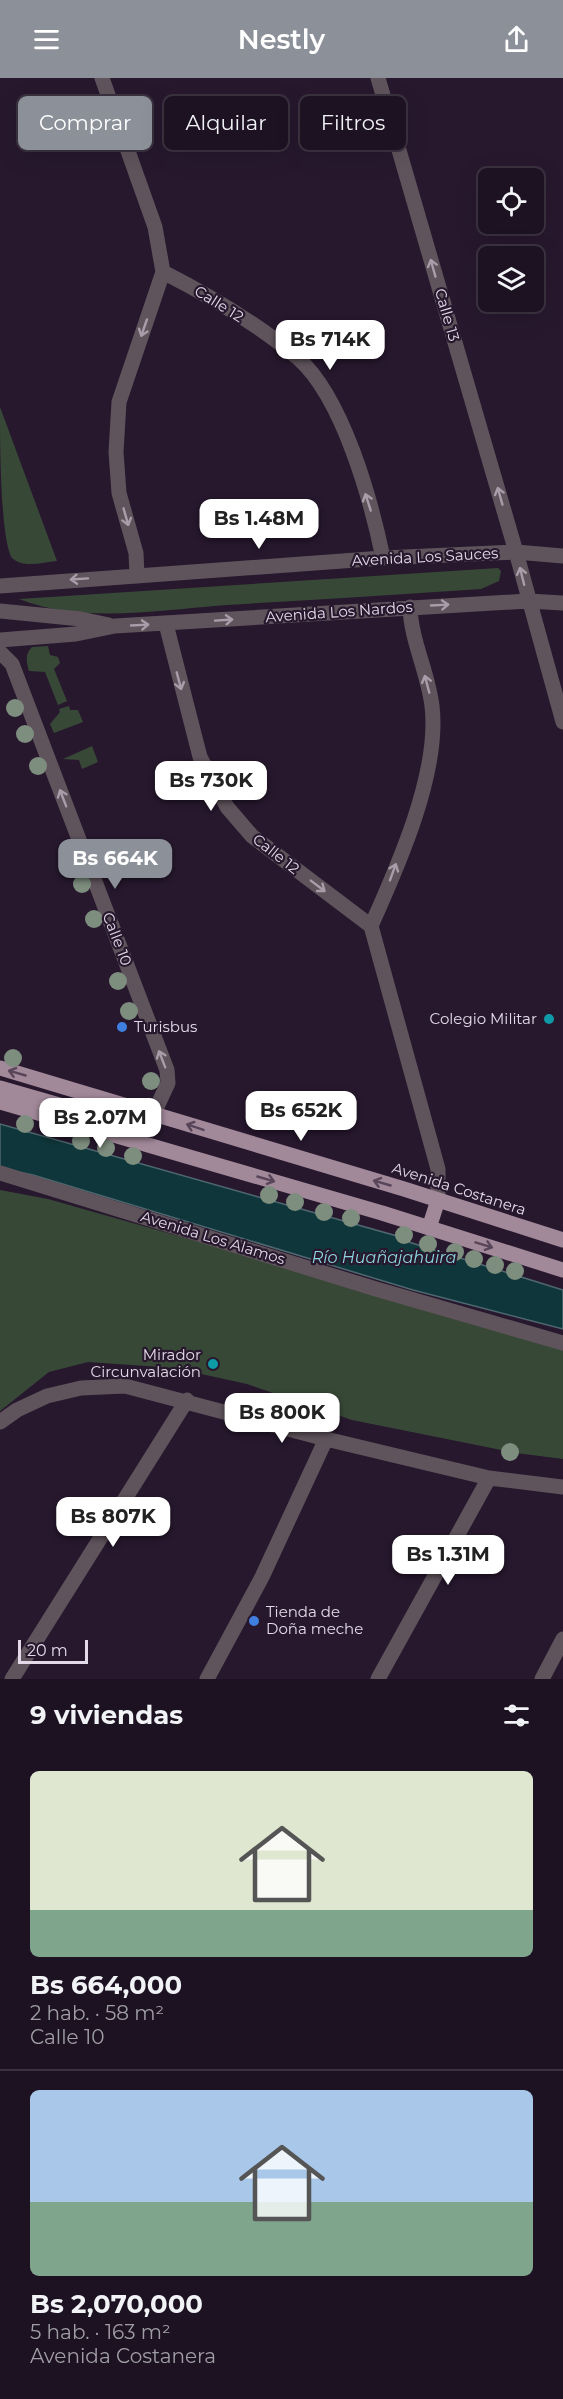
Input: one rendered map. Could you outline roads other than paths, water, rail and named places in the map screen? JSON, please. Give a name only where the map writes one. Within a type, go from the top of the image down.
[{"type":"main road","name":"Avenida Costanera","points":[[0,1068],[154,1113],[563,1240]]},
{"type":"main road","points":[[0,1088],[136,1127],[147,1124],[154,1113]]},
{"type":"main road","points":[[0,1102],[429,1228],[563,1270]]},
{"type":"main road","points":[[429,1228],[438,1200]]},
{"type":"street","points":[[102,78],[155,227],[163,272],[119,402],[116,452],[119,493],[136,553],[137,575]]},
{"type":"street","name":"Calle 13","points":[[378,78],[516,552],[528,601]]},
{"type":"street","name":"Calle 12","points":[[163,272],[212,297],[299,359],[325,391],[346,432],[383,558]]},
{"type":"street","name":"Avenida Los Sauces","points":[[0,586],[383,558],[516,552],[563,556]]},
{"type":"street","points":[[528,601],[563,723]]},
{"type":"street","name":"Avenida Los Nardos","points":[[115,626],[410,607],[528,601],[563,603]]},
{"type":"street","points":[[410,607],[410,624],[432,705],[433,737],[428,774],[417,808],[371,926],[438,1168],[438,1200]]},
{"type":"street","points":[[0,611],[81,619],[115,626]]},
{"type":"street","name":"Calle 12","points":[[166,624],[200,756],[227,807],[252,836],[371,926]]},
{"type":"street","points":[[0,640],[76,634],[115,626]]},
{"type":"street","points":[[0,652],[12,664],[24,639]]},
{"type":"street","name":"Calle 10","points":[[12,664],[166,1070],[168,1083],[154,1113]]},
{"type":"street","name":"Avenida Los Alamos","points":[[0,1173],[376,1289],[563,1343]]},
{"type":"street","points":[[0,1422],[17,1410],[47,1396],[81,1388],[125,1386],[187,1400],[326,1439],[489,1478],[563,1487]]},
{"type":"street","points":[[12,1679],[187,1400]]},
{"type":"street","points":[[207,1679],[262,1577],[326,1439]]},
{"type":"street","points":[[378,1679],[489,1478]]},
{"type":"street","points":[[542,1679],[563,1639]]},
{"type":"water","name":"Río Huañajahuira","points":[[0,1124],[397,1236],[399,1239],[563,1290],[563,1329],[413,1290],[33,1175],[0,1168]]},
{"type":"place","name":"Colegio Militar","points":[[549,1019]]},
{"type":"place","name":"Turisbus","points":[[122,1027]]},
{"type":"place","name":"Mirador Circunvalación","points":[[213,1364]]},
{"type":"place","name":"Tienda de Doña meche","points":[[254,1621]]}]
